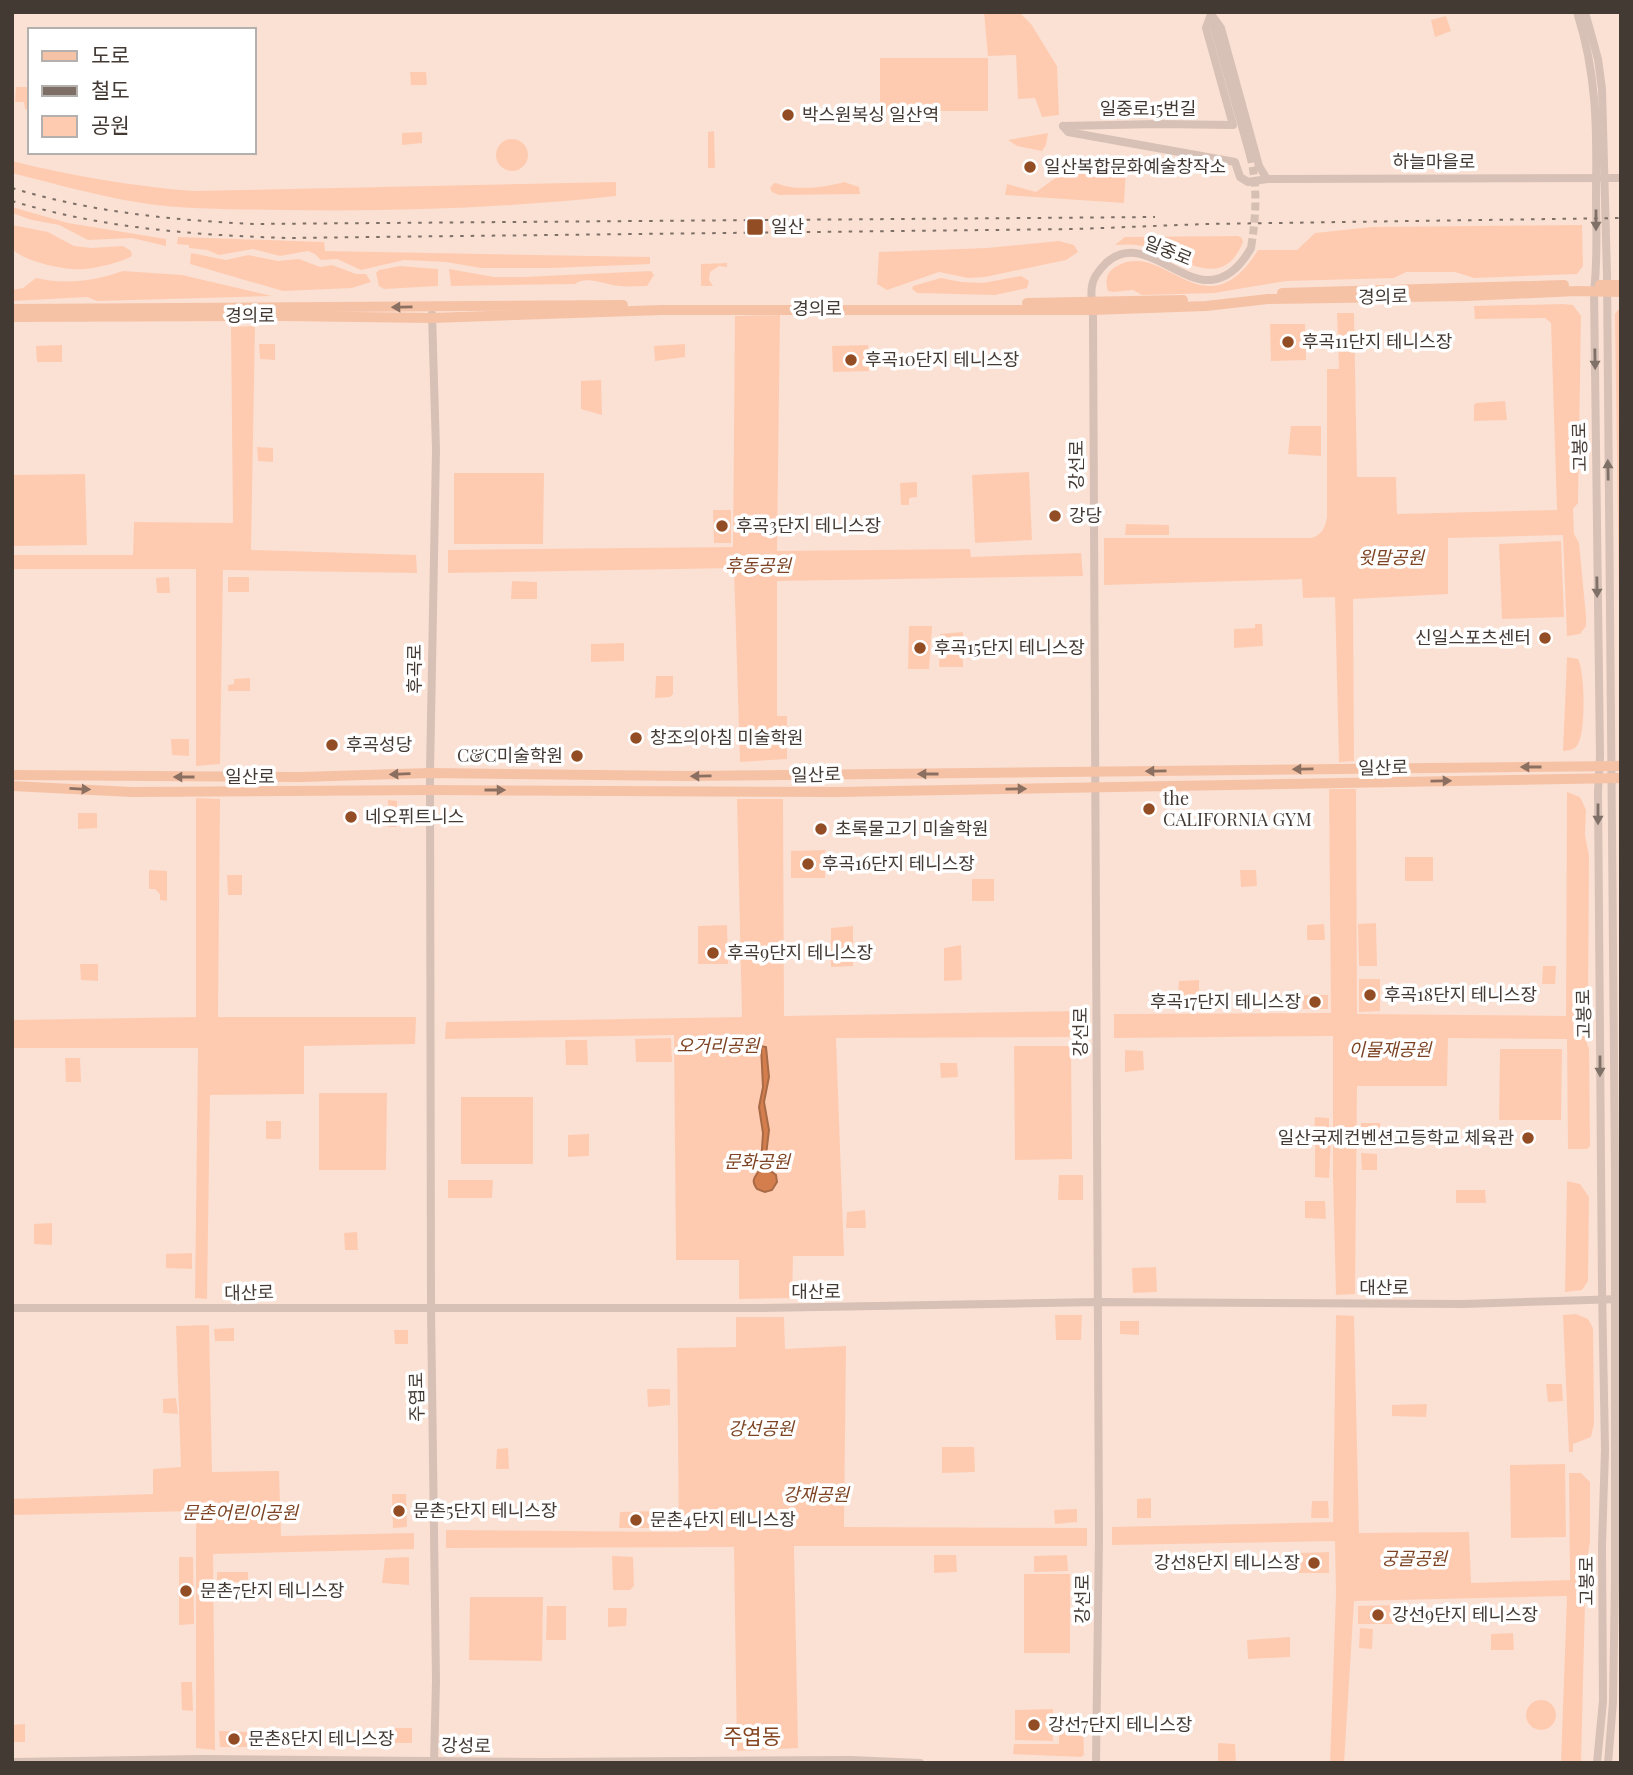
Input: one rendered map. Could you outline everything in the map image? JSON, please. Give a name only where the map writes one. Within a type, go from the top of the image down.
[{"type":"main road","points":[[1577,12],[1587,29]]},
{"type":"main road","points":[[1585,12],[1587,29]]},
{"type":"main road","points":[[1210,13],[1250,155]]},
{"type":"main road","points":[[1210,13],[1221,29],[1259,166],[1267,178]]},
{"type":"main road","name":"일중로15번길","points":[[1210,13],[1206,28],[1233,125],[1063,127],[1068,132],[1235,162],[1240,177],[1248,182]]},
{"type":"main road","name":"고봉로","points":[[1587,29],[1597,115],[1597,265],[1594,288],[1605,1450],[1602,1545],[1603,1701],[1597,1763]]},
{"type":"main road","name":"고봉로","points":[[1587,29],[1602,89],[1616,766],[1618,1300],[1613,1702],[1608,1763]]},
{"type":"main road","name":"하늘마을로","points":[[1248,182],[1267,178],[1621,178]]},
{"type":"main road","name":"일중로","points":[[1093,306],[1091,285],[1096,274],[1118,256],[1130,253],[1145,255],[1196,279],[1213,280],[1228,275],[1242,264],[1251,248]]},
{"type":"main road","name":"경의로","points":[[12,317],[1206,306],[1268,299],[1607,288],[1621,285]]},
{"type":"main road","name":"경의로","points":[[1607,288],[1621,292]]},
{"type":"main road","name":"강선로","points":[[1093,306],[1099,1535],[1096,1763]]},
{"type":"main road","name":"경의로","points":[[12,309],[432,313]]},
{"type":"main road","name":"후곡로","points":[[431,1031],[430,773],[436,450],[432,313]]},
{"type":"main road","name":"일산로","points":[[12,775],[261,777],[430,773],[575,777],[1616,766]]},
{"type":"main road","name":"일산로","points":[[12,786],[132,792],[836,792],[1616,778]]},
{"type":"main road","name":"주엽로","points":[[431,1031],[431,1310],[436,1681],[434,1762]]},
{"type":"main road","name":"대산로","points":[[12,1308],[846,1308],[1098,1302],[1463,1304],[1618,1300]]},
{"type":"main road","name":"강성로","points":[[12,1762],[201,1759],[434,1762],[811,1760],[920,1763]]},
{"type":"green space","points":[[984,12],[1019,12],[1031,24],[1057,66],[1059,115],[1042,117],[1035,98],[1018,99],[1016,55],[988,56]]},
{"type":"green space","points":[[1446,16],[1451,31],[1435,37],[1431,20]]},
{"type":"green space","points":[[880,58],[988,58],[988,111],[880,111]]},
{"type":"green space","points":[[410,72],[426,72],[427,85],[411,85]]},
{"type":"green space","points":[[16,87],[28,87],[28,110],[25,109],[24,102],[15,102]]},
{"type":"green space","points":[[714,131],[715,168],[708,168],[708,132]]},
{"type":"green space","points":[[422,132],[422,143],[402,145],[402,133]]},
{"type":"green space","points":[[1048,133],[1042,151],[1017,146],[1008,140]]},
{"type":"green space","points":[[512,139],[523,144],[528,155],[523,166],[512,171],[501,166],[496,155],[501,144]]},
{"type":"green space","points":[[1072,158],[1126,168],[1124,203],[1005,195],[1007,184],[1036,192],[1061,174]]},
{"type":"green space","points":[[12,161],[102,180],[193,191],[616,182],[616,196],[533,204],[407,210],[194,208],[126,200],[77,190],[12,173]]},
{"type":"green space","points":[[844,182],[859,187],[860,194],[779,195],[770,188],[774,183],[806,188]]},
{"type":"green space","points":[[12,207],[68,223],[166,239],[166,246],[132,238],[88,240],[59,225],[12,213]]},
{"type":"green space","points":[[12,225],[48,232],[74,246],[123,246],[131,251],[132,256],[85,269],[46,265],[26,258],[12,249]]},
{"type":"green space","points":[[1582,225],[1583,266],[1577,274],[1474,278],[1455,272],[1406,272],[1394,278],[1286,281],[1214,293],[1142,295],[1133,290],[1108,291],[1107,284],[1112,269],[1128,262],[1141,261],[1200,285],[1221,285],[1240,273],[1258,250],[1297,250],[1315,233],[1372,227]]},
{"type":"green space","points":[[1238,236],[1243,242],[1235,257],[1214,269],[1191,265],[1143,246],[1115,245],[1125,237]]},
{"type":"green space","points":[[178,237],[324,242],[325,251],[650,257],[650,264],[481,268],[446,262],[404,260],[361,270],[337,259],[321,260],[308,251],[280,256],[253,249],[219,255],[177,244]]},
{"type":"green space","points":[[1059,241],[1074,245],[1078,252],[1066,260],[985,277],[968,278],[939,272],[887,290],[877,284],[879,252],[987,248]]},
{"type":"green space","points":[[191,253],[226,260],[248,255],[278,261],[299,259],[320,267],[332,265],[356,274],[366,274],[371,282],[352,288],[283,291],[190,264]]},
{"type":"green space","points":[[727,263],[727,267],[719,266],[710,272],[709,280],[713,286],[701,286],[701,264]]},
{"type":"green space","points":[[400,266],[438,269],[438,286],[384,289],[379,286],[376,273],[379,270]]},
{"type":"green space","points":[[449,269],[494,277],[651,271],[654,275],[647,286],[619,286],[585,280],[575,284],[451,286]]},
{"type":"green space","points":[[123,271],[182,275],[272,296],[97,301],[87,297],[12,301],[12,290],[23,288],[36,278],[80,281]]},
{"type":"green space","points":[[1021,276],[1029,281],[1027,288],[995,295],[917,293],[912,289],[913,286],[941,278],[983,283]]},
{"type":"green space","name":"윗말공원","points":[[1573,305],[1581,316],[1578,503],[1573,509],[1586,616],[1586,626],[1580,634],[1567,636],[1563,535],[1448,538],[1448,594],[1353,599],[1354,761],[1339,762],[1335,597],[1303,598],[1302,579],[1104,585],[1104,538],[1311,538],[1320,533],[1327,517],[1327,369],[1339,369],[1337,313],[1354,313],[1357,477],[1396,477],[1397,514],[1557,510],[1551,323],[1545,318],[1475,319],[1474,306]]},
{"type":"green space","points":[[1621,306],[1621,748],[1615,314]]},
{"type":"green space","name":"후동공원","points":[[780,315],[777,551],[970,549],[971,557],[1081,553],[1083,576],[777,581],[777,716],[787,716],[787,759],[740,762],[734,568],[448,573],[448,550],[733,547],[735,316]]},
{"type":"green space","name":"후곡11단지 테니스장","points":[[1270,324],[1305,324],[1306,360],[1271,361]]},
{"type":"green space","points":[[255,326],[251,550],[416,555],[417,573],[223,570],[220,764],[196,766],[196,569],[12,569],[12,555],[133,555],[134,522],[233,523],[231,327]]},
{"type":"green space","points":[[259,344],[275,344],[275,360],[260,359]]},
{"type":"green space","points":[[685,344],[685,357],[655,361],[654,346]]},
{"type":"green space","points":[[62,345],[62,362],[37,362],[36,346]]},
{"type":"green space","name":"후곡10단지 테니스장","points":[[868,345],[869,371],[833,372],[832,346]]},
{"type":"green space","points":[[601,380],[602,415],[581,409],[581,381]]},
{"type":"green space","points":[[1505,401],[1507,420],[1474,421],[1476,403]]},
{"type":"green space","points":[[1291,426],[1321,426],[1321,456],[1288,454]]},
{"type":"green space","points":[[257,447],[273,448],[273,462],[258,461]]},
{"type":"green space","points":[[1029,472],[1032,540],[975,543],[972,475]]},
{"type":"green space","points":[[454,473],[544,473],[543,544],[454,544]]},
{"type":"green space","points":[[85,474],[87,545],[12,546],[12,475]]},
{"type":"green space","points":[[917,482],[917,497],[909,498],[909,505],[901,505],[900,483]]},
{"type":"green space","name":"후곡3단지 테니스장","points":[[713,510],[731,510],[731,543],[714,543]]},
{"type":"green space","points":[[1126,524],[1169,525],[1169,535],[1125,535]]},
{"type":"green space","points":[[1561,541],[1564,617],[1502,619],[1499,544]]},
{"type":"green space","points":[[169,577],[170,593],[157,593],[156,578]]},
{"type":"green space","points":[[228,577],[249,577],[249,592],[228,592]]},
{"type":"green space","points":[[512,581],[537,582],[537,599],[511,599]]},
{"type":"green space","points":[[1255,624],[1262,624],[1263,646],[1234,648],[1234,629],[1255,628]]},
{"type":"green space","name":"후곡15단지 테니스장","points":[[909,626],[932,626],[929,669],[908,669]]},
{"type":"green space","points":[[963,632],[963,667],[939,667],[940,634]]},
{"type":"green space","points":[[624,643],[624,661],[591,662],[591,644]]},
{"type":"green space","points":[[1567,657],[1578,659],[1580,666],[1583,715],[1578,744],[1574,749],[1563,751]]},
{"type":"green space","points":[[656,676],[673,676],[673,694],[670,697],[655,698]]},
{"type":"green space","points":[[250,678],[250,691],[228,691],[228,685],[234,684],[234,679]]},
{"type":"green space","points":[[171,739],[189,739],[189,756],[172,755]]},
{"type":"green space","name":"이물재공원","points":[[1329,789],[1356,789],[1357,1014],[1566,1016],[1567,792],[1580,797],[1586,810],[1585,835],[1589,856],[1588,1007],[1584,1028],[1589,1049],[1590,1146],[1587,1149],[1568,1149],[1567,1039],[1448,1038],[1447,1086],[1357,1086],[1355,1294],[1336,1295],[1333,1036],[1114,1038],[1114,1014],[1331,1013]]},
{"type":"green space","points":[[196,798],[220,799],[218,1017],[416,1017],[415,1044],[304,1046],[304,1094],[210,1095],[207,1299],[195,1298],[198,1048],[12,1048],[12,1020],[196,1017]]},
{"type":"green space","name":"문화공원","points":[[737,799],[783,799],[784,1016],[1081,1011],[1082,1037],[836,1038],[844,1256],[793,1256],[792,1298],[739,1299],[739,1260],[676,1260],[674,1035],[445,1039],[446,1022],[742,1017]]},
{"type":"green space","points":[[388,800],[397,801],[397,827],[388,827]]},
{"type":"green space","points":[[78,813],[97,813],[97,828],[78,829]]},
{"type":"green space","name":"후곡16단지 테니스장","points":[[825,850],[825,878],[791,878],[791,851]]},
{"type":"green space","points":[[1405,857],[1433,857],[1433,881],[1405,881]]},
{"type":"green space","points":[[149,870],[167,871],[167,901],[160,900],[160,894],[155,889],[149,889]]},
{"type":"green space","points":[[1240,870],[1256,870],[1257,886],[1241,887]]},
{"type":"green space","points":[[227,875],[242,875],[242,895],[228,895]]},
{"type":"green space","points":[[972,879],[994,879],[994,901],[972,901]]},
{"type":"green space","points":[[1376,923],[1377,966],[1359,966],[1358,924]]},
{"type":"green space","points":[[1324,924],[1325,940],[1307,940],[1307,925]]},
{"type":"green space","name":"후곡9단지 테니스장","points":[[727,925],[728,964],[698,964],[698,926]]},
{"type":"green space","points":[[853,926],[853,966],[831,967],[831,928]]},
{"type":"green space","points":[[961,945],[962,980],[944,981],[944,948]]},
{"type":"green space","points":[[80,964],[98,964],[98,981],[81,980]]},
{"type":"green space","points":[[1543,966],[1556,966],[1555,984],[1542,984]]},
{"type":"green space","name":"후곡18단지 테니스장","points":[[1359,979],[1380,979],[1380,1011],[1359,1012]]},
{"type":"green space","points":[[1199,980],[1199,1006],[1177,1006],[1179,981]]},
{"type":"green space","name":"후곡17단지 테니스장","points":[[1303,995],[1328,995],[1328,1009],[1303,1009]]},
{"type":"green space","points":[[671,1038],[672,1062],[636,1062],[635,1039]]},
{"type":"green space","points":[[565,1040],[587,1040],[588,1065],[566,1065]]},
{"type":"green space","points":[[1014,1046],[1071,1046],[1072,1159],[1015,1160]]},
{"type":"green space","points":[[1500,1049],[1562,1049],[1561,1120],[1499,1120]]},
{"type":"green space","points":[[1125,1050],[1143,1051],[1144,1070],[1125,1072]]},
{"type":"green space","points":[[65,1058],[80,1058],[81,1082],[66,1082]]},
{"type":"green space","points":[[940,1063],[957,1063],[958,1077],[941,1078]]},
{"type":"green space","points":[[319,1093],[387,1093],[386,1170],[319,1170]]},
{"type":"green space","points":[[461,1097],[533,1097],[533,1164],[461,1164]]},
{"type":"green space","points":[[1315,1117],[1329,1118],[1329,1132],[1314,1132]]},
{"type":"green space","points":[[266,1121],[281,1121],[281,1139],[266,1139]]},
{"type":"green space","points":[[1361,1123],[1380,1123],[1380,1147],[1360,1146]]},
{"type":"green space","points":[[589,1134],[589,1156],[568,1157],[568,1135]]},
{"type":"green space","points":[[1315,1136],[1331,1136],[1329,1178],[1315,1177]]},
{"type":"green space","points":[[1361,1153],[1377,1154],[1377,1170],[1362,1170]]},
{"type":"green space","points":[[1059,1175],[1083,1175],[1083,1200],[1058,1200]]},
{"type":"green space","points":[[448,1180],[493,1180],[492,1198],[448,1198]]},
{"type":"green space","points":[[1567,1181],[1580,1184],[1589,1197],[1588,1281],[1582,1290],[1565,1292]]},
{"type":"green space","points":[[1456,1190],[1485,1190],[1486,1203],[1456,1203]]},
{"type":"green space","points":[[1305,1201],[1325,1201],[1326,1219],[1305,1218]]},
{"type":"green space","points":[[865,1210],[866,1228],[846,1228],[847,1212]]},
{"type":"green space","points":[[52,1223],[52,1245],[34,1244],[34,1224]]},
{"type":"green space","points":[[357,1232],[358,1250],[345,1250],[344,1233]]},
{"type":"green space","points":[[192,1253],[192,1269],[166,1268],[166,1254]]},
{"type":"green space","points":[[1156,1267],[1157,1292],[1133,1293],[1132,1268]]},
{"type":"green space","points":[[1576,1314],[1588,1319],[1593,1328],[1594,1423],[1591,1437],[1573,1444],[1573,1452],[1569,1452],[1563,1315]]},
{"type":"green space","points":[[1055,1315],[1082,1315],[1081,1340],[1056,1340]]},
{"type":"green space","name":"궁골공원","points":[[1336,1315],[1354,1316],[1359,1533],[1469,1532],[1471,1583],[1570,1580],[1569,1473],[1581,1473],[1590,1482],[1590,1541],[1583,1587],[1585,1602],[1581,1763],[1561,1763],[1567,1596],[1354,1601],[1344,1763],[1330,1763],[1336,1593],[1335,1541],[1112,1545],[1112,1527],[1333,1522]]},
{"type":"green space","name":"강선공원","points":[[736,1317],[784,1317],[785,1349],[846,1346],[844,1527],[1087,1528],[1087,1546],[794,1546],[798,1748],[737,1751],[734,1547],[446,1548],[446,1530],[679,1532],[677,1348],[736,1347]]},
{"type":"green space","points":[[1120,1321],[1139,1321],[1139,1335],[1120,1334]]},
{"type":"green space","name":"문촌어린이공원","points":[[209,1325],[212,1472],[279,1471],[281,1536],[414,1533],[414,1549],[213,1554],[215,1750],[196,1748],[196,1511],[12,1515],[12,1499],[153,1494],[153,1469],[181,1467],[176,1326]]},
{"type":"green space","points":[[234,1328],[234,1341],[215,1341],[214,1329]]},
{"type":"green space","points":[[394,1330],[408,1330],[408,1344],[395,1344]]},
{"type":"green space","points":[[1546,1384],[1562,1384],[1563,1401],[1548,1402]]},
{"type":"green space","points":[[647,1389],[670,1389],[670,1405],[648,1407]]},
{"type":"green space","points":[[176,1398],[178,1414],[163,1413],[163,1399]]},
{"type":"green space","points":[[1427,1404],[1426,1417],[1392,1416],[1392,1405]]},
{"type":"green space","points":[[942,1447],[974,1447],[975,1472],[942,1473]]},
{"type":"green space","points":[[508,1448],[509,1469],[496,1469],[497,1449]]},
{"type":"green space","points":[[1565,1464],[1566,1537],[1511,1538],[1510,1465]]},
{"type":"green space","name":"문촌5단지 테니스장","points":[[392,1494],[406,1494],[407,1527],[393,1528]]},
{"type":"green space","points":[[1151,1498],[1151,1518],[1137,1518],[1137,1499]]},
{"type":"green space","points":[[1312,1501],[1328,1501],[1329,1518],[1311,1518]]},
{"type":"green space","points":[[1077,1509],[1077,1522],[1055,1524],[1054,1510]]},
{"type":"green space","name":"문촌4단지 테니스장","points":[[653,1511],[652,1528],[619,1528],[620,1512]]},
{"type":"green space","name":"강선8단지 테니스장","points":[[1329,1552],[1329,1573],[1299,1573],[1299,1553]]},
{"type":"green space","points":[[934,1555],[956,1555],[957,1572],[934,1573]]},
{"type":"green space","points":[[1067,1555],[1068,1571],[1034,1572],[1034,1556]]},
{"type":"green space","points":[[612,1556],[633,1557],[634,1586],[630,1590],[613,1590]]},
{"type":"green space","name":"문촌7단지 테니스장","points":[[179,1557],[193,1557],[194,1624],[179,1625]]},
{"type":"green space","points":[[409,1557],[409,1585],[382,1583],[385,1558]]},
{"type":"green space","points":[[217,1572],[248,1572],[248,1582],[217,1582]]},
{"type":"green space","points":[[1024,1574],[1070,1574],[1070,1653],[1024,1653]]},
{"type":"green space","points":[[470,1597],[543,1597],[542,1661],[469,1660]]},
{"type":"green space","name":"강선9단지 테니스장","points":[[1398,1605],[1397,1624],[1358,1624],[1358,1606]]},
{"type":"green space","points":[[547,1606],[566,1606],[566,1640],[546,1640]]},
{"type":"green space","points":[[608,1608],[627,1608],[626,1626],[608,1627]]},
{"type":"green space","points":[[1360,1628],[1373,1629],[1372,1649],[1359,1648]]},
{"type":"green space","points":[[1513,1633],[1514,1650],[1491,1650],[1491,1634]]},
{"type":"green space","points":[[1290,1637],[1290,1657],[1248,1659],[1247,1640]]},
{"type":"green space","points":[[181,1682],[192,1682],[193,1711],[182,1710]]},
{"type":"green space","points":[[1541,1700],[1552,1704],[1556,1715],[1552,1726],[1541,1730],[1530,1726],[1526,1715],[1530,1704]]},
{"type":"green space","name":"강선7단지 테니스장","points":[[1053,1709],[1053,1741],[1015,1740],[1015,1710]]},
{"type":"green space","points":[[25,1724],[25,1742],[12,1742],[12,1725]]},
{"type":"green space","points":[[1059,1724],[1083,1724],[1084,1755],[1013,1754],[1014,1744],[1059,1744]]},
{"type":"green space","points":[[383,1728],[412,1728],[412,1743],[383,1743]]},
{"type":"green space","name":"문촌8단지 테니스장","points":[[219,1731],[249,1732],[250,1747],[220,1747]]},
{"type":"green space","points":[[1218,1743],[1235,1744],[1236,1763],[1218,1763]]},
{"type":"shaded area","points":[[761,1046],[766,1047],[769,1077],[764,1102],[769,1130],[766,1155],[768,1169],[776,1175],[777,1182],[772,1190],[765,1192],[757,1189],[754,1182],[761,1165],[763,1133],[759,1107],[763,1087]]},
{"type":"tunnel","points":[[1250,155],[1255,202],[1251,248]]},
{"type":"railway","points":[[12,188],[131,214],[253,224],[1155,217]]},
{"type":"railway","points":[[12,201],[114,224],[217,235],[286,238],[1076,229],[1205,224],[1621,218]]},
{"type":"place","name":"박스원복싱 일산역","points":[[788,115]]},
{"type":"place","name":"일산복합문화예술창작소","points":[[1030,167]]},
{"type":"place","name":"일산","points":[[755,227]]},
{"type":"place","name":"후곡11단지 테니스장","points":[[1288,342]]},
{"type":"place","name":"후곡10단지 테니스장","points":[[851,360]]},
{"type":"place","name":"강당","points":[[1055,516]]},
{"type":"place","name":"후곡3단지 테니스장","points":[[722,526]]},
{"type":"place","name":"신일스포츠센터","points":[[1545,638]]},
{"type":"place","name":"후곡15단지 테니스장","points":[[920,648]]},
{"type":"place","name":"창조의아침 미술학원","points":[[636,738]]},
{"type":"place","name":"후곡성당","points":[[332,745]]},
{"type":"place","name":"C&C미술학원","points":[[577,756]]},
{"type":"place","name":"the CALIFORNIA GYM","points":[[1149,809]]},
{"type":"place","name":"네오퓌트니스","points":[[351,817]]},
{"type":"place","name":"초록물고기 미술학원","points":[[821,829]]},
{"type":"place","name":"후곡16단지 테니스장","points":[[808,864]]},
{"type":"place","name":"후곡9단지 테니스장","points":[[713,953]]},
{"type":"place","name":"후곡18단지 테니스장","points":[[1370,995]]},
{"type":"place","name":"후곡17단지 테니스장","points":[[1315,1002]]},
{"type":"place","name":"일산국제컨벤션고등학교 체육관","points":[[1528,1138]]},
{"type":"place","name":"문촌5단지 테니스장","points":[[399,1511]]},
{"type":"place","name":"문촌4단지 테니스장","points":[[636,1520]]},
{"type":"place","name":"강선8단지 테니스장","points":[[1314,1563]]},
{"type":"place","name":"문촌7단지 테니스장","points":[[186,1591]]},
{"type":"place","name":"강선9단지 테니스장","points":[[1378,1615]]},
{"type":"place","name":"강선7단지 테니스장","points":[[1034,1725]]},
{"type":"place","name":"문촌8단지 테니스장","points":[[234,1739]]},
{"type":"district","name":"주엽동","points":[[752,1737]]},
{"type":"park label","name":"오거리공원","points":[[718,1046]]},
{"type":"park label","name":"강재공원","points":[[816,1495]]}]
